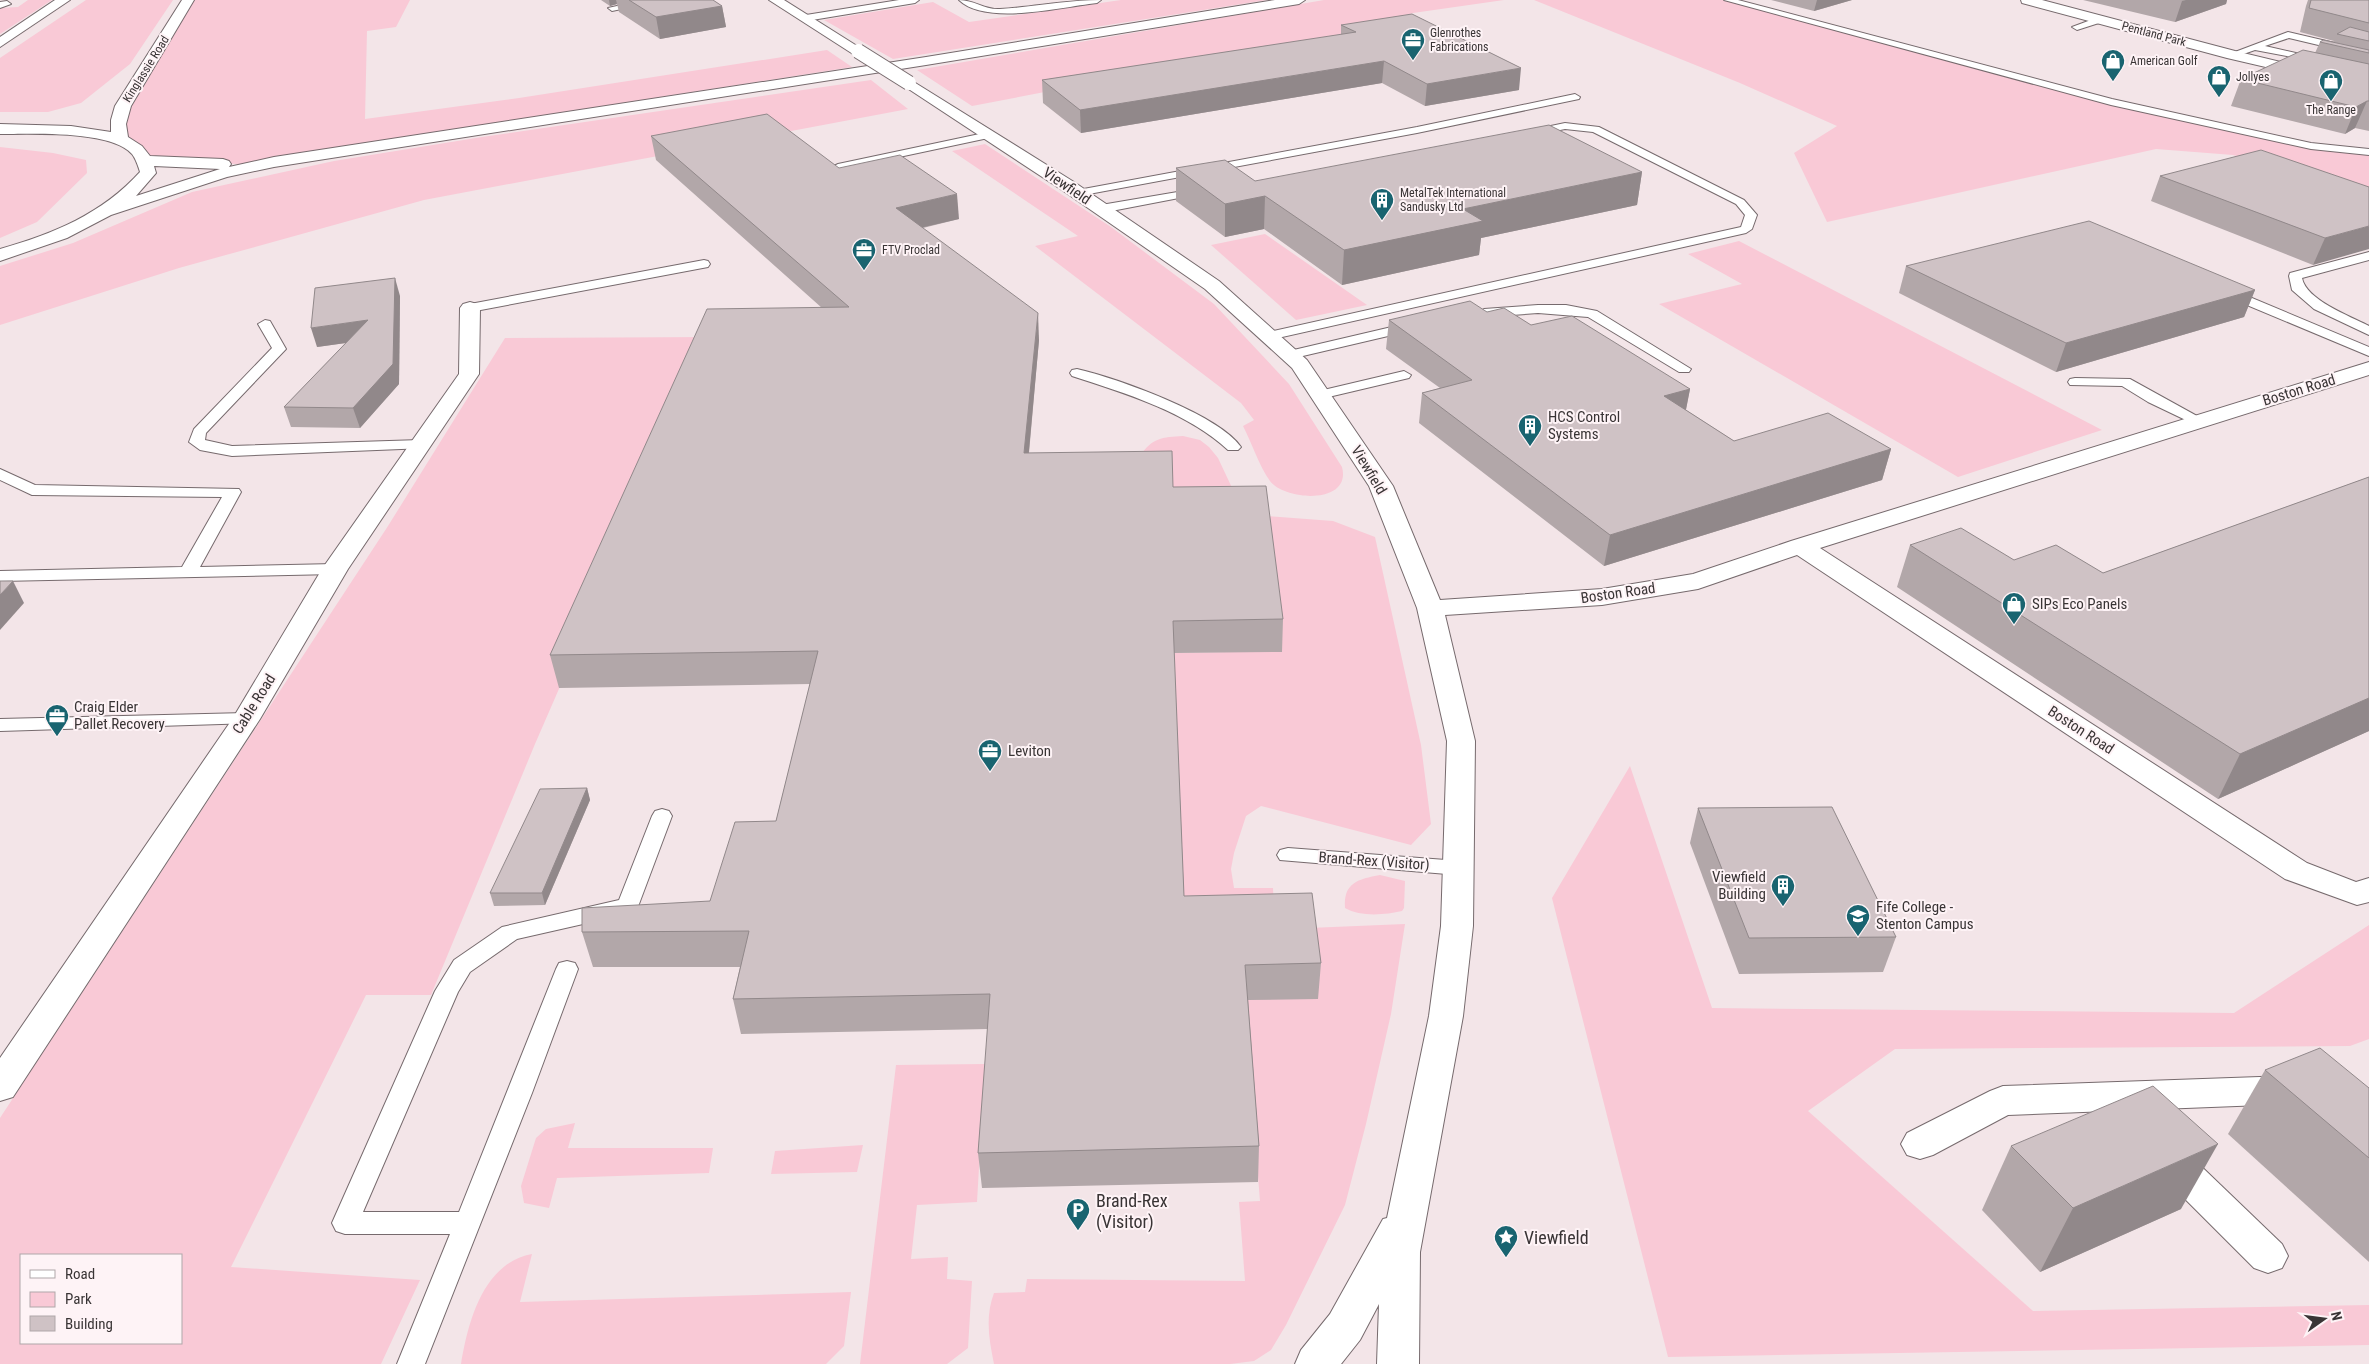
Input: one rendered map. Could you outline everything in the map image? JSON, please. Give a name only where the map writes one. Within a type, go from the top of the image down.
[{"type":"street","points":[[0,43],[64,0]]},
{"type":"street","name":"Kinglassie Road","points":[[122,142],[118,133],[118,121],[123,106],[188,0]]},
{"type":"street","name":"Viewfield","points":[[775,0],[909,83],[1078,193],[1212,285],[1300,364],[1381,486],[1430,608],[1461,741],[1457,926],[1446,1016],[1405,1214],[1400,1252],[1398,1364]]},
{"type":"street","points":[[0,255],[60,234],[104,212],[223,173],[274,162],[926,61],[1299,0]]},
{"type":"street","name":"Pentland Park","points":[[2026,0],[2232,55],[2369,87]]},
{"type":"street","points":[[0,129],[36,129],[90,133],[122,142],[136,149],[145,161],[148,173],[140,184],[104,212]]},
{"type":"street","points":[[145,161],[208,164],[274,162]]},
{"type":"street","name":"Cable Road","points":[[0,1087],[246,719],[335,569],[469,374],[470,308]]},
{"type":"street","name":"Boston Road","points":[[1430,608],[1602,597],[1698,581],[1800,546],[2369,368]]},
{"type":"street","name":"Boston Road","points":[[1800,546],[2296,871],[2357,894],[2369,889]]},
{"type":"street","points":[[1920,1144],[2003,1101],[2322,1088]]},
{"type":"street","points":[[2107,1097],[2268,1256]]},
{"type":"street","name":"Viewfield","points":[[1316,1364],[1345,1327],[1405,1214]]},
{"type":"lane","points":[[612,8],[660,0]]},
{"type":"lane","points":[[848,0],[863,9]]},
{"type":"lane","points":[[806,18],[915,0]]},
{"type":"lane","points":[[963,0],[983,10],[992,12],[1098,0]]},
{"type":"lane","points":[[1728,0],[2111,102],[2311,146],[2369,152]]},
{"type":"lane","points":[[2077,27],[2099,20]]},
{"type":"lane","points":[[2232,55],[2288,34],[2369,54]]},
{"type":"lane","points":[[2255,47],[2329,64]]},
{"type":"lane","points":[[1078,193],[1417,130],[1575,97]]},
{"type":"lane","points":[[1269,336],[1746,229],[1750,215],[1740,202],[1595,129],[1565,126],[1517,136]]},
{"type":"lane","points":[[838,166],[989,135]]},
{"type":"lane","points":[[1101,209],[1216,188]]},
{"type":"lane","points":[[2369,256],[2295,276],[2297,287],[2319,306],[2369,331]]},
{"type":"lane","points":[[470,308],[704,264]]},
{"type":"lane","points":[[2215,286],[2369,352]]},
{"type":"lane","points":[[1471,314],[1550,309],[1585,312],[1592,314],[1684,368]]},
{"type":"lane","points":[[265,324],[279,349],[200,432],[197,442],[205,447],[232,451],[421,445]]},
{"type":"lane","points":[[1290,355],[1424,324]]},
{"type":"lane","points":[[1077,373],[1144,394],[1218,433],[1233,447]]},
{"type":"lane","points":[[1320,395],[1404,375]]},
{"type":"lane","points":[[2076,382],[2125,382],[2152,399],[2199,421]]},
{"type":"lane","points":[[0,474],[32,490],[233,492],[188,572]]},
{"type":"lane","points":[[0,576],[335,569]]},
{"type":"lane","points":[[0,725],[246,719]]},
{"type":"lane","points":[[468,1223],[345,1223],[448,991],[462,966],[510,933],[628,906],[662,816]]},
{"type":"lane","name":"Brand-Rex (Visitor)","points":[[1288,855],[1459,868]]},
{"type":"lane","points":[[411,1364],[520,1093],[567,969]]},
{"type":"green space","points":[[28,0],[52,0],[0,34],[0,8],[18,7]]},
{"type":"green space","points":[[86,0],[173,0],[130,64],[81,103],[48,112],[0,112],[0,58]]},
{"type":"green space","points":[[188,0],[410,0],[396,27],[367,31],[365,119],[519,98],[827,50],[852,67],[317,151],[274,162],[239,164],[145,161],[122,142],[118,121]]},
{"type":"green space","points":[[1121,0],[1267,0],[893,59],[824,20],[933,2],[969,22]]},
{"type":"green space","points":[[1324,0],[1504,0],[1413,13],[1346,34],[972,106],[917,70]]},
{"type":"green space","points":[[1534,0],[1729,0],[2111,102],[2311,146],[2369,152],[2369,192],[2233,155],[2156,149],[1827,222],[1794,153],[1837,126],[1740,83]]},
{"type":"green space","points":[[871,80],[908,109],[424,200],[179,268],[0,325],[0,266],[73,243],[192,192],[334,161],[482,137]]},
{"type":"green space","points":[[985,144],[1111,227],[1214,304],[1289,384],[1342,467],[1342,479],[1337,488],[1328,493],[1315,496],[1302,495],[1289,493],[1278,488],[1270,481],[1243,426],[1254,420],[1241,403],[1035,246],[1078,236],[952,151]]},
{"type":"green space","points":[[0,147],[53,153],[86,160],[87,173],[37,222],[0,238]]},
{"type":"green space","points":[[1265,234],[1367,305],[1296,320],[1211,245]]},
{"type":"green space","points":[[1739,241],[2102,430],[1958,477],[1659,304],[1742,284],[1688,254]]},
{"type":"green space","points":[[712,337],[535,744],[431,995],[366,995],[231,1267],[420,1280],[381,1364],[0,1364],[0,1118],[388,526],[505,338]]},
{"type":"green space","points":[[1183,436],[1200,440],[1209,447],[1218,458],[1234,492],[1265,516],[1333,521],[1375,537],[1421,745],[1431,824],[1411,845],[1261,806],[1246,816],[1231,869],[1234,888],[1273,888],[1274,910],[1184,931],[1173,653],[1282,651],[1173,518],[1140,456],[1153,442],[1169,437]]},
{"type":"green space","points":[[1630,766],[1712,1008],[2234,1013],[2369,925],[2369,1039],[2350,1046],[1895,1049],[1808,1111],[2033,1311],[2369,1305],[2369,1345],[1668,1357],[1552,898]]},
{"type":"green space","points":[[1380,875],[1405,881],[1404,908],[1402,911],[1373,914],[1358,913],[1345,908],[1345,900],[1349,888],[1365,878]]},
{"type":"green space","points":[[1405,924],[1391,1014],[1345,1205],[1286,1325],[1271,1350],[1254,1361],[1230,1364],[994,1364],[989,1337],[989,1319],[994,1293],[1025,1292],[1027,1279],[1245,1281],[1239,1202],[1260,1201],[1244,1000],[1309,928]]},
{"type":"green space","points":[[985,1064],[977,1202],[917,1205],[911,1259],[948,1257],[947,1279],[972,1281],[968,1348],[947,1364],[860,1364],[896,1065]]},
{"type":"green space","points":[[575,1123],[568,1148],[713,1148],[709,1173],[557,1178],[549,1208],[524,1203],[521,1186],[536,1138],[546,1129]]},
{"type":"green space","points":[[863,1145],[857,1172],[771,1174],[775,1151]]},
{"type":"green space","points":[[532,1254],[520,1302],[851,1292],[844,1346],[826,1364],[461,1364],[468,1330],[474,1313],[490,1282],[501,1269],[515,1260]]},
{"type":"building","points":[[629,0],[713,0],[722,6],[656,17]]},
{"type":"building","points":[[2311,0],[2369,0],[2369,23],[2309,8]]},
{"type":"building","points":[[1412,14],[1521,68],[1427,84],[1384,61],[1080,110],[1042,80],[1356,32],[1341,25]]},
{"type":"building","points":[[2350,27],[2369,32],[2369,41],[2337,34]]},
{"type":"building","points":[[2323,40],[2369,50],[2369,53],[2320,42]]},
{"type":"building","points":[[2303,50],[2369,64],[2369,101],[2356,107],[2241,79]]},
{"type":"building","name":"Leviton","points":[[767,114],[839,168],[900,155],[957,194],[896,208],[1038,313],[1024,453],[1172,451],[1173,487],[1266,486],[1283,619],[1173,621],[1184,896],[1312,893],[1321,963],[1245,965],[1259,1146],[978,1153],[990,994],[733,999],[749,931],[582,932],[582,908],[710,901],[735,822],[776,821],[818,651],[550,655],[707,309],[849,307],[651,136]]},
{"type":"building","points":[[1549,125],[1642,172],[1463,209],[1483,221],[1344,250],[1265,196],[1225,204],[1176,168],[1225,160],[1255,181]]},
{"type":"building","points":[[2261,150],[2369,187],[2369,226],[2325,238],[2160,176]]},
{"type":"building","points":[[2089,221],[2255,290],[2066,343],[1906,266]]},
{"type":"building","points":[[395,278],[393,364],[353,408],[284,407],[368,320],[311,328],[315,288]]},
{"type":"building","name":"HCS Control Systems","points":[[1470,301],[1487,312],[1504,308],[1531,325],[1572,316],[1690,389],[1664,396],[1734,441],[1828,413],[1891,449],[1610,535],[1422,393],[1472,380],[1389,320]]},
{"type":"building","points":[[2369,477],[2369,698],[2240,754],[1910,545],[1961,528],[2014,560],[2056,545],[2103,573]]},
{"type":"building","points":[[0,581],[13,581],[0,595]]},
{"type":"building","points":[[587,788],[542,893],[490,893],[540,789]]},
{"type":"building","points":[[1832,807],[1896,937],[1749,938],[1698,808]]},
{"type":"building","points":[[2320,1048],[2369,1088],[2369,1158],[2265,1070]]},
{"type":"building","points":[[2153,1086],[2218,1144],[2073,1208],[2011,1146]]},
{"type":"place","name":"Glenrothes Fabrications","points":[[1413,61]]},
{"type":"place","name":"American Golf","points":[[2113,82]]},
{"type":"place","name":"Jollyes","points":[[2219,98]]},
{"type":"place","name":"The Range","points":[[2331,102]]},
{"type":"place","name":"MetalTek International Sandusky Ltd","points":[[1382,221]]},
{"type":"place","name":"FTV Proclad","points":[[864,271]]},
{"type":"place","name":"HCS Control Systems","points":[[1530,447]]},
{"type":"place","name":"SIPs Eco Panels","points":[[2014,625]]},
{"type":"place","name":"Craig Elder Pallet Recovery","points":[[57,737]]},
{"type":"place","name":"Leviton","points":[[990,772]]},
{"type":"place","name":"Viewfield Building","points":[[1783,907]]},
{"type":"place","name":"Fife College - Stenton Campus","points":[[1858,937]]},
{"type":"place","name":"Brand-Rex (Visitor)","points":[[1078,1231]]},
{"type":"place","name":"Viewfield","points":[[1506,1258]]}]
